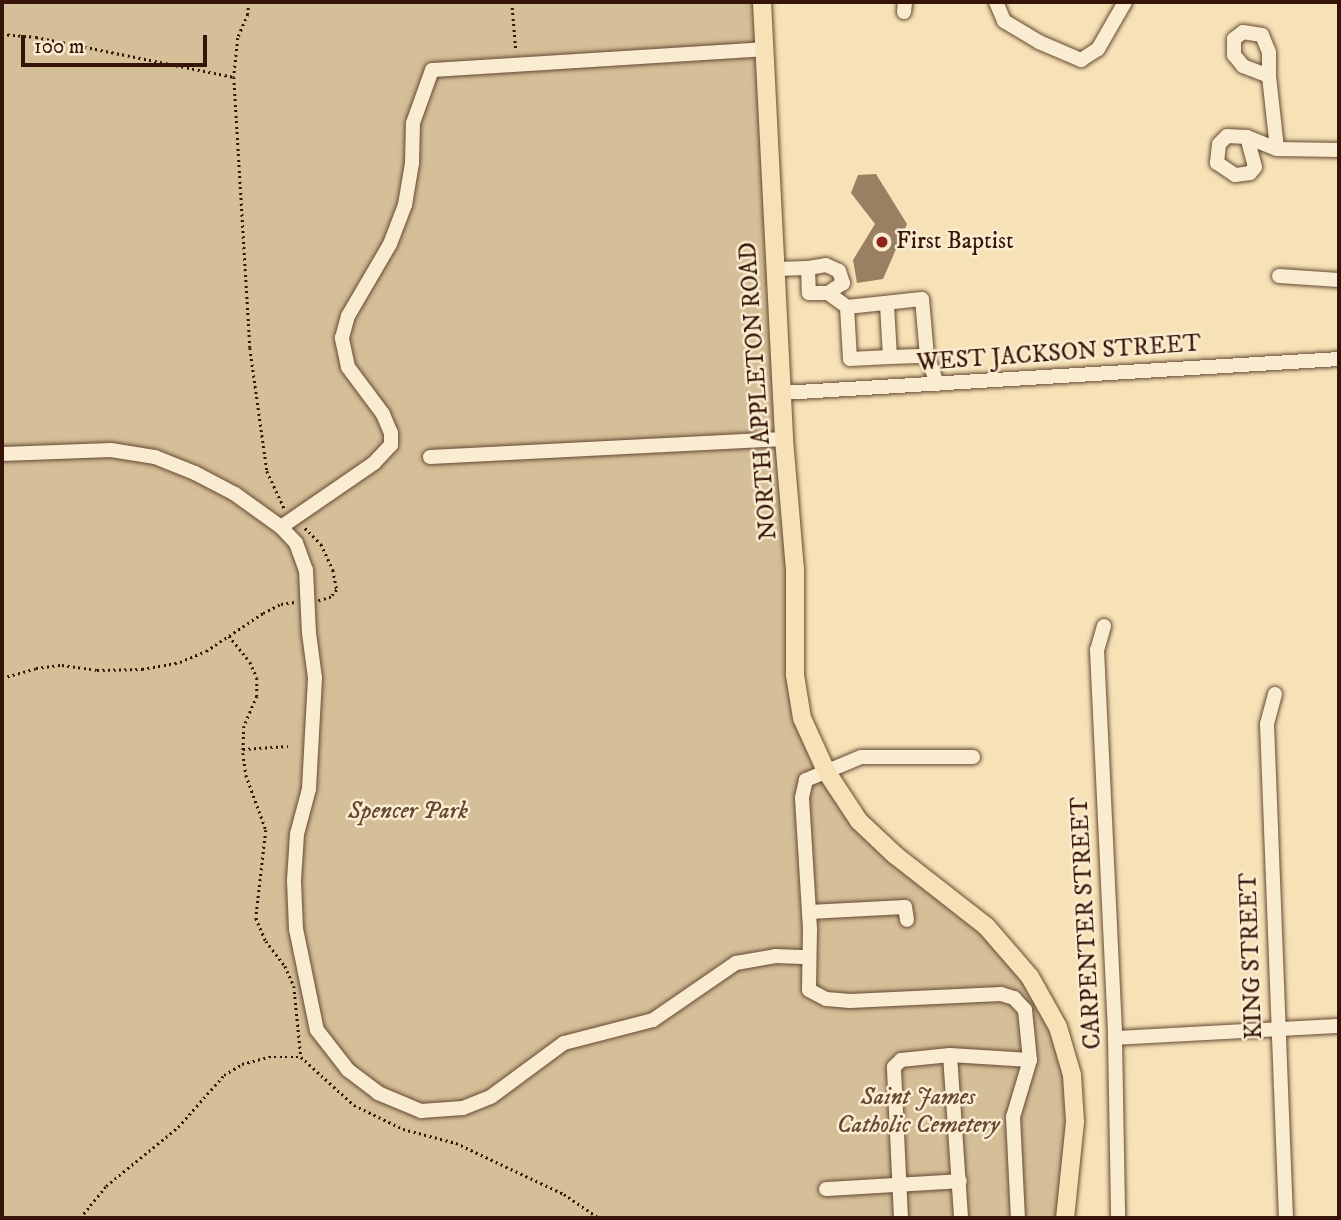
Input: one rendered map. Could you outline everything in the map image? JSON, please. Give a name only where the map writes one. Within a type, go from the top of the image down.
[{"type":"main road","name":"NORTH APPLETON ROAD","points":[[762,2],[784,439],[796,588],[795,675],[802,718],[826,771],[859,821],[895,855],[986,926],[1030,977],[1058,1027],[1072,1075],[1075,1122],[1065,1218]]},
{"type":"street","points":[[996,2],[1004,20],[1039,42],[1081,60],[1098,49],[1125,2]]},
{"type":"street","points":[[286,523],[374,463],[391,445],[391,433],[383,414],[348,367],[342,338],[348,316],[390,244],[405,205],[413,123],[432,70],[764,49]]},
{"type":"street","points":[[1269,76],[1277,149]]},
{"type":"street","points":[[1247,137],[1277,149],[1339,149]]},
{"type":"street","points":[[776,269],[827,265],[839,271],[843,283],[828,293],[809,293],[808,268]]},
{"type":"street","points":[[1279,276],[1339,280]]},
{"type":"street","points":[[828,293],[847,307],[887,305],[922,299],[927,356],[937,384]]},
{"type":"street","points":[[887,305],[890,357]]},
{"type":"street","points":[[847,307],[850,359],[927,356]]},
{"type":"street","name":"WEST JACKSON STREET","points":[[782,393],[1339,359]]},
{"type":"street","points":[[430,457],[784,439]]},
{"type":"street","points":[[2,454],[111,450],[155,457],[195,473],[286,523],[302,556],[315,678],[309,789],[298,834],[294,881],[296,929],[317,1030],[348,1070],[378,1093],[421,1111],[463,1108],[492,1096],[564,1043],[653,1020],[737,963],[775,956],[808,957]]},
{"type":"street","name":"CARPENTER STREET","points":[[1104,626],[1097,650],[1115,1038],[1118,1218]]},
{"type":"street","name":"KING STREET","points":[[1275,694],[1267,724],[1276,1030],[1286,1218]]},
{"type":"street","points":[[973,757],[861,757],[806,779],[802,798],[809,912],[809,990],[826,999],[850,1001],[1001,994],[1014,998],[1025,1010],[1030,1060],[1013,1117],[1018,1218]]},
{"type":"street","points":[[809,912],[905,907],[907,920]]},
{"type":"street","points":[[1115,1038],[1339,1026]]},
{"type":"street","points":[[901,1218],[894,1067],[901,1060],[950,1055],[1030,1060]]},
{"type":"street","points":[[950,1055],[961,1218]]},
{"type":"street","points":[[826,1189],[960,1181]]},
{"type":"path","points":[[2,678],[36,668],[62,665],[97,670],[154,667],[180,662],[206,652],[281,604],[322,601],[337,590],[333,570],[320,544],[301,524],[286,523],[267,471],[257,415],[250,348],[234,77],[238,38],[248,14],[249,2]]},
{"type":"path","points":[[512,2],[517,65]]},
{"type":"path","points":[[2,34],[36,37],[234,77]]},
{"type":"path","points":[[229,636],[250,662],[257,678],[257,696],[244,726],[243,749],[246,775],[266,830],[256,918],[266,941],[285,966],[293,986],[301,1057],[354,1105],[403,1129],[456,1143],[564,1194],[599,1218]]},
{"type":"path","points":[[243,749],[288,746]]},
{"type":"path","points":[[80,1218],[106,1186],[178,1127],[225,1075],[242,1064],[270,1057],[301,1057]]},
{"type":"green space","name":"Spencer Park","points":[[2,2],[764,2],[795,675],[826,771],[981,934],[1030,977],[1072,1075],[1065,1218],[2,1218]]},
{"type":"building","name":"First Baptist","points":[[876,174],[907,224],[883,279],[857,283],[853,260],[875,224],[851,193],[858,175]]},
{"type":"place","name":"First Baptist","points":[[882,242]]},
{"type":"park label","name":"Saint James Catholic Cemetery","points":[[918,1112]]}]
